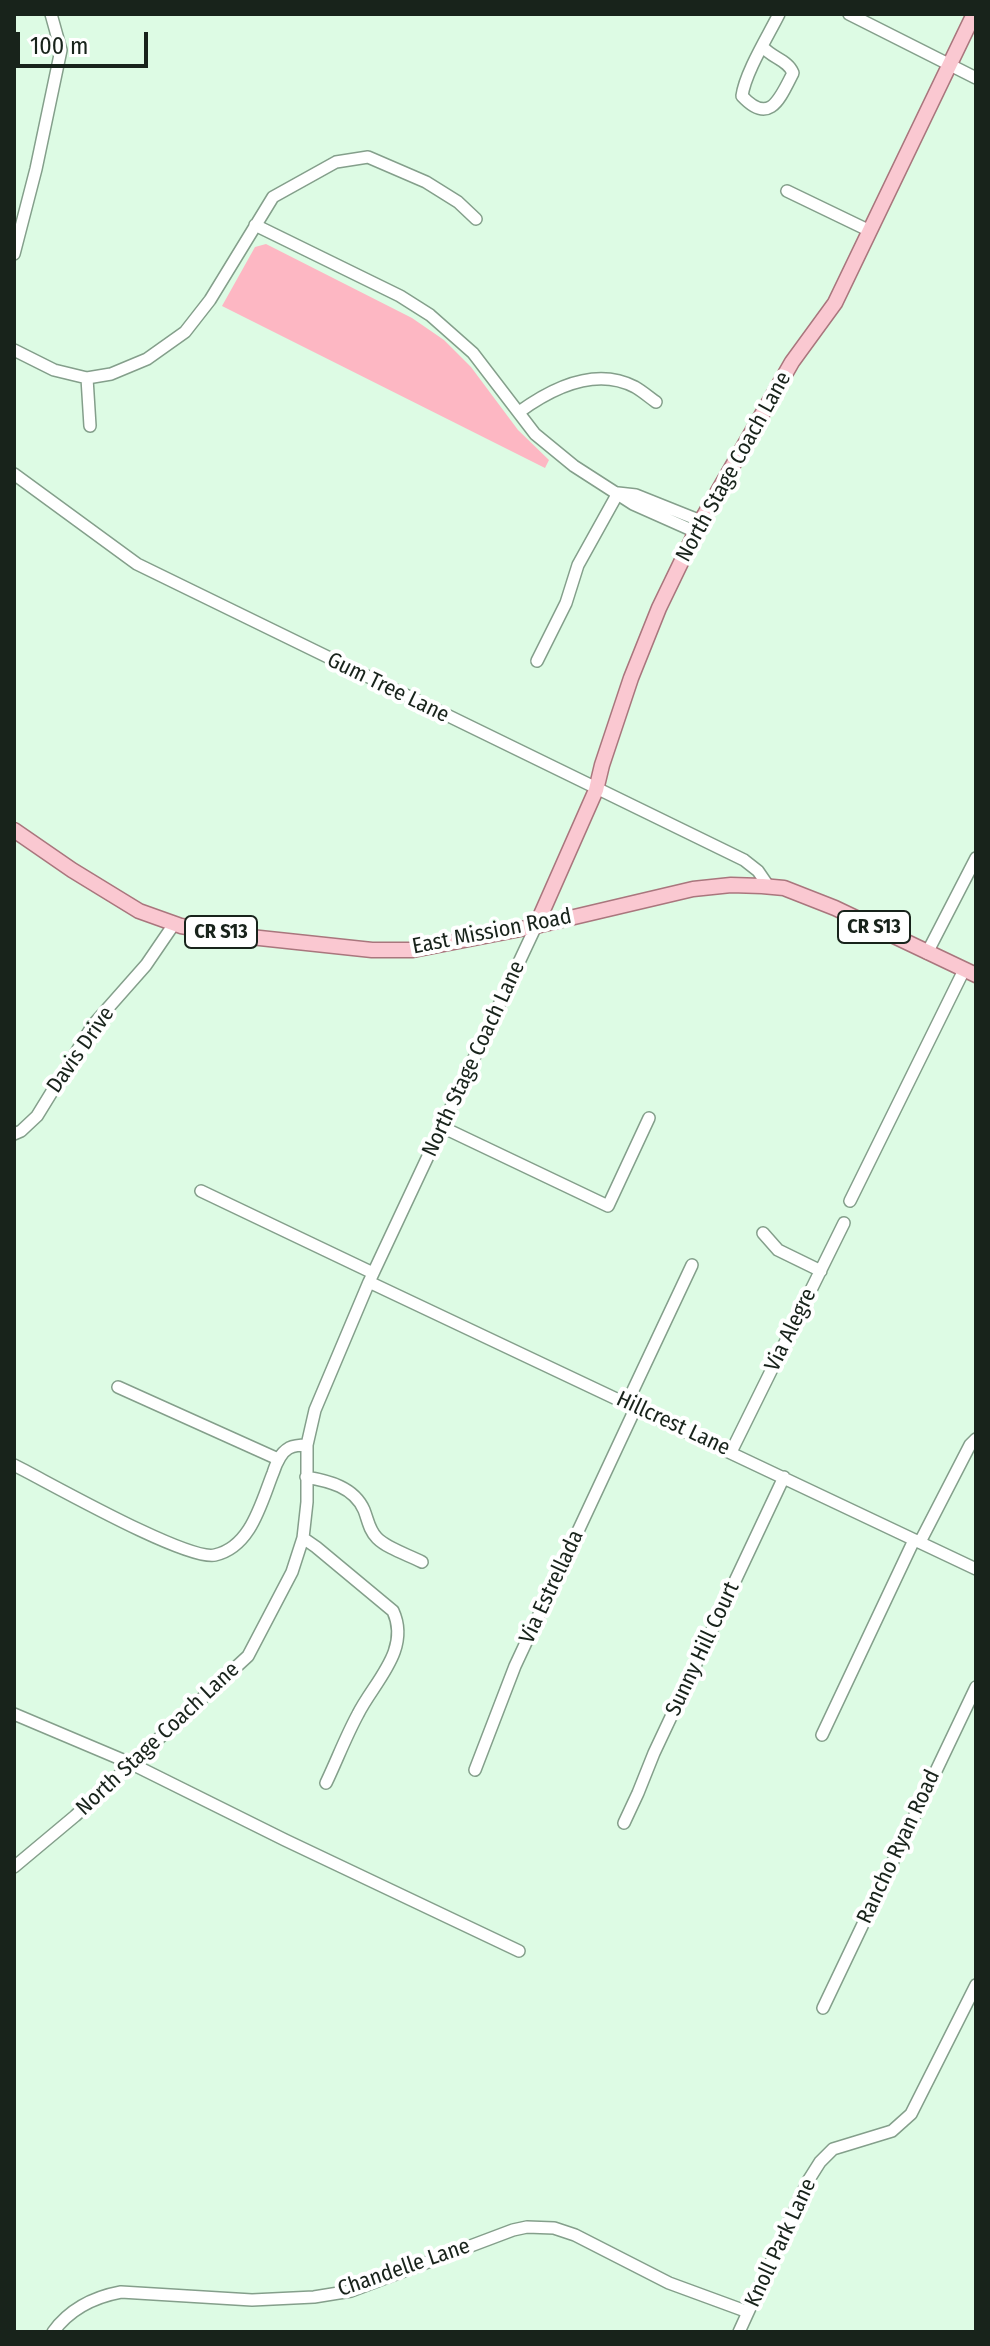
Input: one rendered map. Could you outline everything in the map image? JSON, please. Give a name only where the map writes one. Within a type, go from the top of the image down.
[{"type":"main road","name":"North Stage Coach Lane","points":[[536,926],[596,790],[631,678],[659,608],[698,526],[792,362],[835,303],[974,14]]},
{"type":"main road","name":"East Mission Road","points":[[14,830],[114,898],[139,911],[174,924],[241,936],[372,950],[413,950],[536,926],[693,889],[731,885],[784,888],[835,908],[970,972]]},
{"type":"main road","points":[[548,897],[564,909],[583,914]]},
{"type":"street","points":[[14,254],[61,50],[51,14]]},
{"type":"street","points":[[763,47],[790,66],[793,73],[778,102],[758,109],[742,96],[743,88],[779,14]]},
{"type":"street","points":[[849,14],[976,78]]},
{"type":"street","points":[[14,350],[54,370],[87,378],[111,374],[147,359],[185,332],[210,300],[273,197],[336,162],[368,157],[426,182],[458,202],[476,219]]},
{"type":"street","points":[[787,191],[870,231]]},
{"type":"street","points":[[255,225],[400,296],[430,315],[473,353],[535,434],[574,466],[618,493],[636,495],[698,526]]},
{"type":"street","points":[[87,378],[90,426]]},
{"type":"street","points":[[519,412],[566,384],[601,378],[633,386],[656,402]]},
{"type":"street","name":"Gum Tree Lane","points":[[14,474],[137,564],[744,860],[758,871],[769,887]]},
{"type":"street","points":[[537,661],[566,603],[578,565],[618,493]]},
{"type":"street","points":[[927,953],[976,858]]},
{"type":"street","name":"Davis Drive","points":[[14,1134],[37,1116],[93,1025],[146,965],[174,924]]},
{"type":"street","name":"North Stage Coach Lane","points":[[14,1867],[75,1816],[248,1656],[292,1572],[303,1538],[307,1502],[307,1445],[315,1410],[371,1278],[536,926]]},
{"type":"street","points":[[850,1201],[877,1144],[970,972]]},
{"type":"street","points":[[442,1127],[608,1206],[649,1118]]},
{"type":"street","name":"Hillcrest Lane","points":[[201,1191],[371,1278],[976,1569]]},
{"type":"street","points":[[821,1271],[844,1223]]},
{"type":"street","name":"Via Alegre","points":[[731,1452],[821,1271],[778,1250],[763,1233]]},
{"type":"street","name":"Via Estrellada","points":[[475,1770],[515,1666],[692,1265]]},
{"type":"street","points":[[118,1387],[278,1459]]},
{"type":"street","points":[[822,1735],[917,1541],[976,1439]]},
{"type":"street","points":[[14,1465],[172,1546],[206,1556],[232,1548],[243,1539],[278,1459],[293,1446],[307,1445]]},
{"type":"street","points":[[306,1477],[322,1480],[356,1496],[370,1528],[379,1540],[422,1562]]},
{"type":"street","name":"Sunny Hill Court","points":[[624,1823],[784,1477]]},
{"type":"street","points":[[303,1538],[393,1611],[398,1622],[397,1645],[390,1662],[359,1711],[326,1783]]},
{"type":"street","name":"Rancho Ryan Road","points":[[823,2008],[976,1687]]},
{"type":"street","points":[[14,1714],[130,1763],[519,1951]]},
{"type":"street","name":"Knoll Park Lane","points":[[739,2332],[808,2181],[820,2162],[833,2149],[892,2131],[911,2114],[976,1985]]},
{"type":"street","name":"Chandelle Lane","points":[[53,2332],[61,2321],[80,2307],[107,2295],[121,2292],[252,2300],[314,2297],[351,2291],[527,2227],[554,2228],[575,2235],[669,2283],[748,2312]]},
{"type":"shaded area","points":[[266,244],[412,318],[444,340],[471,367],[518,430],[549,460],[545,468],[222,306],[255,247]]}]
